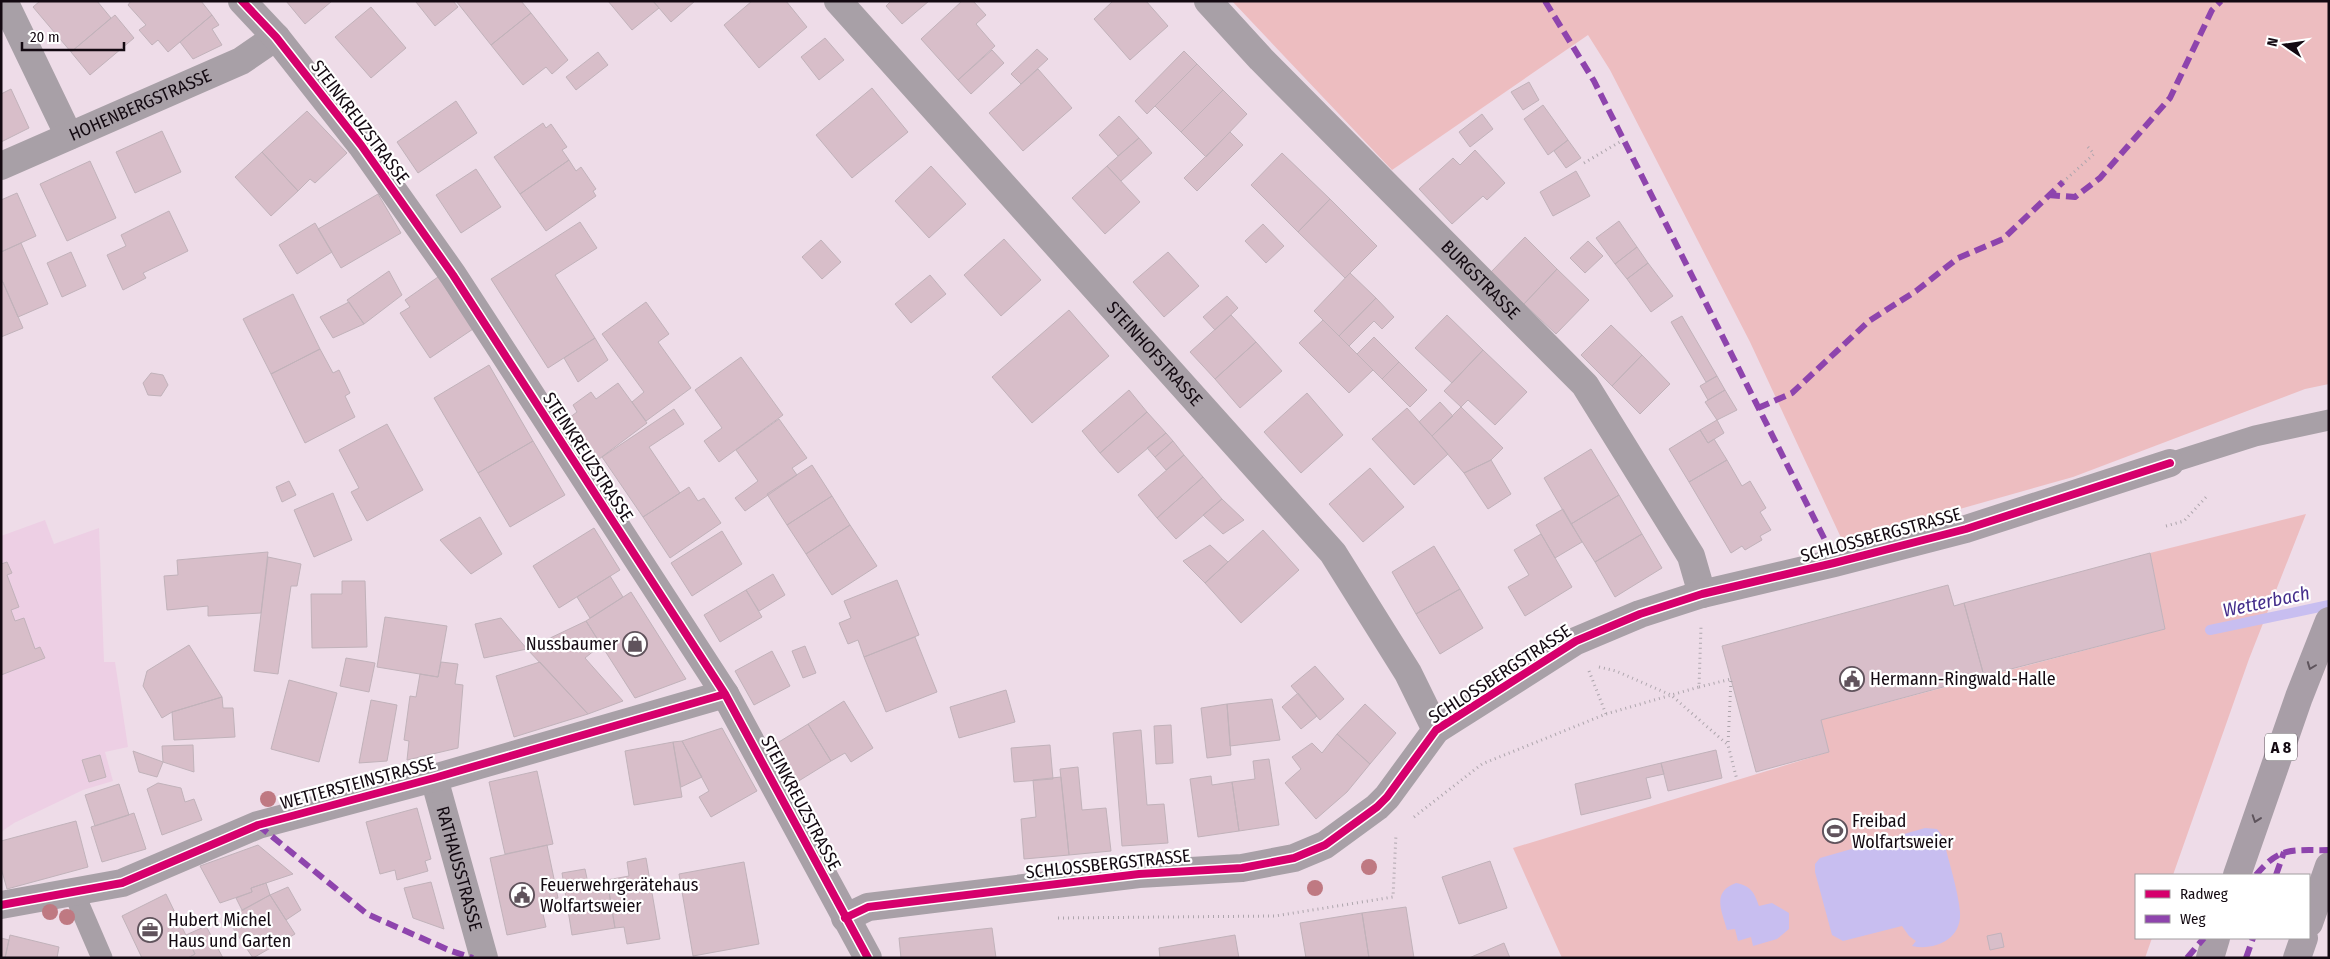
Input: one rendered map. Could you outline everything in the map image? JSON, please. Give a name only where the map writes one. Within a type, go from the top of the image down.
[{"type":"highway","name":"A 8","points":[[2237,874],[2299,696],[2329,621]]},
{"type":"highway","points":[[2310,920],[2329,866]]},
{"type":"highway","points":[[2210,958],[2216,939]]},
{"type":"street","points":[[4,1],[69,136]]},
{"type":"street","name":"STEINKREUZSTRASSE","points":[[242,1],[276,37],[361,145],[453,275],[725,694],[868,958]]},
{"type":"street","name":"STEINHOFSTRASSE","points":[[838,1],[1333,553],[1408,673],[1436,730]]},
{"type":"street","name":"BURGSTRASSE","points":[[1208,1],[1268,66],[1585,385],[1691,556],[1702,594]]},
{"type":"street","name":"HOHENBERGSTRASSE","points":[[1,166],[241,61],[276,37]]},
{"type":"street","name":"SCHLOSSBERGSTRASSE","points":[[845,918],[868,907],[1139,874],[1242,868],[1294,858],[1325,845],[1377,807],[1387,797],[1436,730],[1581,652],[1640,614],[1702,594],[1966,529],[2170,463]]},
{"type":"street","name":"WETTERSTEINSTRASSE","points":[[1,905],[122,883],[258,825],[434,778],[725,694]]},
{"type":"street","name":"RATHAUSSTRASSE","points":[[434,778],[484,958]]},
{"type":"lane","points":[[2170,463],[2255,436],[2329,420]]},
{"type":"lane","points":[[74,893],[102,958]]},
{"type":"path","points":[[1584,163],[1623,140]]},
{"type":"path","points":[[2063,182],[2094,154],[2087,146]]},
{"type":"path","points":[[2166,526],[2184,521],[2207,496]]},
{"type":"path","points":[[1699,687],[1702,594]]},
{"type":"path","points":[[1581,652],[1616,671],[1671,695],[1728,745]]},
{"type":"path","points":[[1581,652],[1606,714]]},
{"type":"path","points":[[1413,818],[1482,764],[1606,714],[1699,687],[1731,680],[1728,745],[1737,780]]},
{"type":"path","points":[[1053,918],[1275,916],[1393,896],[1396,830]]},
{"type":"shaded area","points":[[1232,1],[2329,1],[2329,384],[2305,389],[2073,477],[1843,542],[1750,342],[1610,70],[1588,35],[1392,170]]},
{"type":"shaded area","name":"Freibad Wolfartsweier","points":[[2306,514],[2249,659],[2173,874],[2135,874],[2135,939],[2152,939],[2145,958],[1562,958],[1513,848],[1829,752],[1821,720],[2165,629],[2150,553]]},
{"type":"shaded area","points":[[45,520],[54,544],[99,528],[104,662],[115,662],[128,747],[105,752],[113,781],[83,790],[14,823],[1,832],[1,536]]},
{"type":"shaded area","points":[[1925,828],[1937,829],[1943,837],[1955,884],[1960,912],[1956,930],[1951,936],[1937,945],[1920,947],[1912,946],[1916,941],[1909,936],[1902,926],[1843,941],[1832,935],[1815,872],[1815,864],[1820,858]]},
{"type":"shaded area","points":[[1736,883],[1751,890],[1759,906],[1772,903],[1789,913],[1789,929],[1777,939],[1753,946],[1751,937],[1738,941],[1735,929],[1727,930],[1720,903],[1723,891]]},
{"type":"building","points":[[40,1],[97,1],[111,18],[71,52],[33,7]]},
{"type":"building","points":[[131,1],[201,1],[212,15],[168,52],[158,40],[152,45],[139,30],[146,25],[128,5]]},
{"type":"building","points":[[286,1],[332,1],[305,24]]},
{"type":"building","points":[[417,1],[453,1],[458,7],[435,26]]},
{"type":"building","points":[[456,1],[521,1],[531,13],[491,45]]},
{"type":"building","points":[[608,1],[653,1],[659,8],[632,30]]},
{"type":"building","points":[[653,1],[695,1],[671,22]]},
{"type":"building","points":[[752,1],[786,1],[807,27],[759,68],[724,25]]},
{"type":"building","points":[[891,1],[929,1],[902,24],[886,6]]},
{"type":"building","points":[[962,1],[973,1],[986,15],[976,24],[995,46],[958,80],[921,39]]},
{"type":"building","points":[[1113,1],[1146,1],[1168,26],[1130,60],[1094,19]]},
{"type":"building","points":[[371,7],[406,48],[371,78],[335,37]]},
{"type":"building","points":[[531,13],[568,60],[552,74],[546,67],[523,85],[491,45]]},
{"type":"building","points":[[115,15],[134,38],[90,75],[71,52]]},
{"type":"building","points":[[212,15],[219,25],[212,29],[222,45],[193,59],[180,42]]},
{"type":"building","points":[[825,38],[844,60],[819,80],[801,57]]},
{"type":"building","points":[[1037,49],[1048,59],[1021,84],[1011,74]]},
{"type":"building","points":[[992,50],[1004,63],[971,94],[958,80]]},
{"type":"building","points":[[1184,51],[1197,64],[1147,114],[1135,101]]},
{"type":"building","points":[[598,52],[608,65],[576,90],[566,77]]},
{"type":"building","points":[[1197,64],[1223,90],[1181,132],[1155,106]]},
{"type":"building","points":[[1038,69],[1072,108],[1023,151],[989,113]]},
{"type":"building","points":[[1529,82],[1539,100],[1523,110],[1511,92]]},
{"type":"building","points":[[872,88],[908,132],[852,178],[816,135]]},
{"type":"building","points":[[11,89],[29,128],[1,142],[1,94]]},
{"type":"building","points":[[1223,90],[1247,114],[1206,157],[1181,132]]},
{"type":"building","points":[[456,101],[477,133],[418,173],[397,142]]},
{"type":"building","points":[[1543,105],[1568,140],[1548,155],[1524,119]]},
{"type":"building","points":[[307,111],[347,153],[315,183],[310,179],[298,191],[262,152]]},
{"type":"building","points":[[1482,114],[1493,129],[1470,147],[1459,132]]},
{"type":"building","points":[[1119,116],[1139,138],[1118,156],[1099,135]]},
{"type":"building","points":[[543,123],[546,128],[551,124],[567,147],[562,150],[569,160],[520,194],[494,157]]},
{"type":"building","points":[[162,131],[181,172],[135,193],[116,152]]},
{"type":"building","points":[[1230,132],[1243,145],[1197,191],[1184,178]]},
{"type":"building","points":[[1139,138],[1152,153],[1121,181],[1107,166]]},
{"type":"building","points":[[1568,140],[1581,158],[1566,168],[1554,151]]},
{"type":"building","points":[[1475,150],[1505,183],[1487,200],[1483,196],[1452,224],[1419,189],[1453,158],[1460,165]]},
{"type":"building","points":[[262,152],[298,191],[271,216],[235,177]]},
{"type":"building","points":[[1282,153],[1330,199],[1298,232],[1251,185]]},
{"type":"building","points":[[569,160],[576,171],[581,167],[596,189],[593,191],[596,196],[546,231],[520,194]]},
{"type":"building","points":[[90,161],[116,218],[67,241],[40,184]]},
{"type":"building","points":[[931,166],[966,204],[929,238],[895,201]]},
{"type":"building","points":[[1107,166],[1140,202],[1105,234],[1072,198]]},
{"type":"building","points":[[476,169],[501,207],[461,233],[436,195]]},
{"type":"building","points":[[1576,171],[1590,196],[1553,216],[1540,192]]},
{"type":"building","points":[[17,193],[36,236],[1,252],[1,200]]},
{"type":"building","points":[[378,194],[401,233],[341,268],[318,229]]},
{"type":"building","points":[[1330,199],[1377,246],[1345,278],[1298,232]]},
{"type":"building","points":[[169,211],[188,251],[143,273],[146,278],[123,290],[107,255],[126,246],[121,235]]},
{"type":"building","points":[[1619,221],[1637,247],[1615,264],[1596,238]]},
{"type":"building","points":[[580,222],[597,248],[555,275],[595,338],[548,368],[491,279]]},
{"type":"building","points":[[315,223],[332,252],[297,274],[279,245]]},
{"type":"building","points":[[1263,224],[1284,246],[1266,263],[1245,241]]},
{"type":"building","points":[[1525,237],[1557,269],[1524,304],[1491,272]]},
{"type":"building","points":[[1004,239],[1041,280],[1001,316],[964,275]]},
{"type":"building","points":[[821,240],[841,262],[822,279],[802,257]]},
{"type":"building","points":[[1588,241],[1603,256],[1585,273],[1570,258]]},
{"type":"building","points":[[21,243],[48,304],[18,317],[1,278],[1,252]]},
{"type":"building","points":[[1637,247],[1648,263],[1627,279],[1615,264]]},
{"type":"building","points":[[71,252],[86,286],[62,297],[47,263]]},
{"type":"building","points":[[1168,252],[1199,286],[1164,317],[1133,282]]},
{"type":"building","points":[[1648,263],[1673,296],[1651,312],[1627,279]]},
{"type":"building","points":[[1557,269],[1589,300],[1556,334],[1524,304]]},
{"type":"building","points":[[389,271],[402,295],[364,324],[347,300]]},
{"type":"building","points":[[1350,273],[1376,298],[1339,336],[1314,311]]},
{"type":"building","points":[[930,275],[946,294],[911,323],[895,304]]},
{"type":"building","points":[[438,277],[473,329],[430,358],[400,313],[410,307],[405,300]]},
{"type":"building","points":[[3,282],[23,328],[1,337],[1,283]]},
{"type":"building","points":[[293,294],[320,349],[271,374],[243,319]]},
{"type":"building","points":[[1227,296],[1238,308],[1215,330],[1203,317]]},
{"type":"building","points":[[1376,298],[1394,317],[1382,329],[1374,321],[1349,346],[1339,336]]},
{"type":"building","points":[[349,302],[364,324],[333,338],[320,317]]},
{"type":"building","points":[[646,302],[669,334],[658,342],[691,388],[646,421],[632,402],[644,392],[602,334]]},
{"type":"building","points":[[1069,310],[1109,356],[1032,423],[992,377]]},
{"type":"building","points":[[1231,315],[1256,342],[1215,379],[1190,352]]},
{"type":"building","points":[[1447,315],[1483,350],[1452,383],[1415,348]]},
{"type":"building","points":[[1682,316],[1717,376],[1706,382],[1671,322]]},
{"type":"building","points":[[1323,320],[1373,370],[1349,393],[1299,343]]},
{"type":"building","points":[[1611,325],[1642,355],[1612,386],[1581,355]]},
{"type":"building","points":[[1374,337],[1399,362],[1382,379],[1357,354]]},
{"type":"building","points":[[595,338],[608,360],[578,382],[564,358]]},
{"type":"building","points":[[1256,342],[1282,371],[1240,408],[1215,379]]},
{"type":"building","points":[[320,349],[333,373],[339,370],[350,393],[345,396],[355,417],[305,443],[271,374]]},
{"type":"building","points":[[1483,350],[1527,392],[1495,425],[1468,400],[1461,407],[1444,391]]},
{"type":"building","points":[[1642,355],[1670,384],[1640,414],[1612,386]]},
{"type":"building","points":[[741,357],[783,415],[719,462],[704,441],[722,428],[695,390]]},
{"type":"building","points":[[1399,362],[1427,390],[1410,407],[1382,379]]},
{"type":"building","points":[[489,365],[533,441],[478,473],[434,398]]},
{"type":"building","points":[[151,373],[163,375],[168,385],[161,396],[148,395],[143,383]]},
{"type":"building","points":[[1717,376],[1725,390],[1708,400],[1700,386]]},
{"type":"building","points":[[618,383],[647,423],[599,459],[569,418],[577,412],[573,405],[591,392],[596,399]]},
{"type":"building","points":[[1129,390],[1147,412],[1100,453],[1082,431]]},
{"type":"building","points":[[1725,390],[1737,410],[1717,420],[1705,402]]},
{"type":"building","points":[[1307,393],[1343,435],[1301,473],[1264,432]]},
{"type":"building","points":[[1440,402],[1453,416],[1432,436],[1419,422]]},
{"type":"building","points":[[1461,407],[1503,448],[1491,460],[1464,473],[1432,436]]},
{"type":"building","points":[[1407,408],[1448,454],[1414,485],[1372,439]]},
{"type":"building","points":[[674,409],[684,424],[649,447],[680,493],[643,517],[602,457]]},
{"type":"building","points":[[1147,412],[1166,433],[1118,473],[1100,453]]},
{"type":"building","points":[[779,419],[807,458],[792,468],[797,475],[745,511],[735,498],[758,481],[736,450]]},
{"type":"building","points":[[1717,420],[1724,433],[1708,443],[1700,430]]},
{"type":"building","points":[[387,424],[423,490],[367,521],[351,492],[359,488],[339,450]]},
{"type":"building","points":[[1700,430],[1708,443],[1714,439],[1727,460],[1689,482],[1669,449]]},
{"type":"building","points":[[1166,433],[1173,441],[1155,457],[1147,448]]},
{"type":"building","points":[[533,441],[565,495],[510,527],[478,473]]},
{"type":"building","points":[[1173,441],[1184,455],[1166,470],[1155,457]]},
{"type":"building","points":[[1591,449],[1619,495],[1571,524],[1544,478]]},
{"type":"building","points":[[1184,455],[1203,477],[1157,518],[1138,495]]},
{"type":"building","points":[[1491,460],[1511,494],[1488,509],[1464,473]]},
{"type":"building","points":[[1727,460],[1742,486],[1750,481],[1766,508],[1760,512],[1771,530],[1760,536],[1762,540],[1745,550],[1742,546],[1731,553],[1689,482]]},
{"type":"building","points":[[812,465],[832,496],[787,525],[767,494]]},
{"type":"building","points":[[1370,468],[1404,507],[1363,542],[1329,504]]},
{"type":"building","points":[[1203,477],[1222,499],[1176,539],[1157,518]]},
{"type":"building","points":[[289,481],[296,495],[282,502],[276,487]]},
{"type":"building","points":[[689,487],[698,501],[704,498],[721,523],[670,558],[643,517]]},
{"type":"building","points":[[333,493],[352,540],[314,557],[294,510]]},
{"type":"building","points":[[1619,495],[1642,534],[1595,562],[1571,524]]},
{"type":"building","points":[[832,496],[850,525],[806,554],[787,525]]},
{"type":"building","points":[[1222,499],[1244,520],[1223,534],[1203,515]]},
{"type":"building","points":[[1563,509],[1582,542],[1555,558],[1536,525]]},
{"type":"building","points":[[480,517],[502,554],[471,574],[440,540]]},
{"type":"building","points":[[850,525],[877,566],[832,595],[806,554]]},
{"type":"building","points":[[594,528],[620,570],[559,608],[533,566]]},
{"type":"building","points":[[1263,530],[1299,570],[1241,623],[1205,583]]},
{"type":"building","points":[[722,531],[742,564],[692,596],[671,563]]},
{"type":"building","points":[[1541,534],[1572,587],[1525,616],[1508,587],[1529,575],[1514,550]]},
{"type":"building","points":[[1642,534],[1662,568],[1615,597],[1595,562]]},
{"type":"building","points":[[1210,545],[1228,562],[1205,583],[1183,561]]},
{"type":"building","points":[[1434,546],[1460,589],[1416,614],[1392,572]]},
{"type":"building","points":[[268,552],[261,613],[208,616],[208,606],[167,610],[164,576],[178,575],[177,560]]},
{"type":"building","points":[[2150,553],[2165,629],[1984,676],[1964,603]]},
{"type":"building","points":[[268,557],[301,564],[297,586],[291,586],[278,674],[254,671]]},
{"type":"building","points":[[7,562],[12,573],[7,575],[19,607],[11,610],[15,621],[24,618],[35,649],[40,647],[45,658],[1,675],[1,564]]},
{"type":"building","points":[[773,574],[785,595],[759,611],[746,590]]},
{"type":"building","points":[[610,576],[623,597],[590,618],[577,597]]},
{"type":"building","points":[[897,580],[919,635],[864,657],[858,640],[848,644],[839,623],[851,618],[844,601]]},
{"type":"building","points":[[342,581],[365,581],[367,647],[312,648],[311,594],[342,594]]},
{"type":"building","name":"Hermann-Ringwald-Halle","points":[[1948,585],[1954,606],[1964,603],[1984,676],[1821,720],[1829,752],[1756,772],[1722,646]]},
{"type":"building","points":[[1460,589],[1483,628],[1440,654],[1416,614]]},
{"type":"building","points":[[746,590],[762,617],[720,642],[704,615]]},
{"type":"building","points":[[631,592],[686,679],[635,698],[586,621]]},
{"type":"building","points":[[385,617],[447,626],[438,677],[377,667]]},
{"type":"building","points":[[501,618],[527,649],[484,658],[475,624]]},
{"type":"building","points":[[586,621],[601,645],[585,658],[623,701],[588,714],[527,649]]},
{"type":"building","points":[[915,637],[937,692],[886,712],[864,657]]},
{"type":"building","points":[[189,645],[222,697],[172,712],[162,718],[143,686],[147,671]]},
{"type":"building","points":[[805,646],[816,673],[803,678],[792,651]]},
{"type":"building","points":[[772,651],[790,686],[754,705],[735,671]]},
{"type":"building","points":[[346,658],[375,663],[369,692],[340,686]]},
{"type":"building","points":[[441,662],[458,664],[455,684],[463,685],[458,748],[407,760],[409,741],[404,740],[410,696],[416,697],[420,674],[438,677]]},
{"type":"building","points":[[540,662],[588,714],[514,737],[496,676]]},
{"type":"building","points":[[1315,666],[1344,699],[1320,720],[1291,686]]},
{"type":"building","points":[[289,680],[337,693],[319,762],[271,749]]},
{"type":"building","points":[[1006,690],[1015,722],[959,738],[950,707]]},
{"type":"building","points":[[1298,693],[1317,716],[1301,729],[1282,707]]},
{"type":"building","points":[[222,697],[223,708],[233,708],[235,737],[174,740],[172,712]]},
{"type":"building","points":[[1272,699],[1280,740],[1230,746],[1227,704]]},
{"type":"building","points":[[371,700],[397,705],[387,761],[359,763]]},
{"type":"building","points":[[844,701],[873,748],[851,762],[845,753],[831,761],[808,724]]},
{"type":"building","points":[[1227,704],[1231,755],[1207,758],[1201,708]]},
{"type":"building","points":[[1365,704],[1396,733],[1370,764],[1337,734]]},
{"type":"building","points":[[808,724],[831,761],[797,782],[774,745]]},
{"type":"building","points":[[1171,725],[1173,763],[1156,764],[1154,726]]},
{"type":"building","points":[[722,728],[757,791],[711,817],[699,797],[709,791],[682,741]]},
{"type":"building","points":[[1141,730],[1147,805],[1164,804],[1168,843],[1122,846],[1113,733]]},
{"type":"building","points":[[1337,734],[1370,764],[1347,792],[1316,819],[1285,783],[1301,769],[1292,757],[1312,743],[1322,753]]},
{"type":"building","points":[[682,741],[702,777],[681,787],[673,742]]},
{"type":"building","points":[[673,742],[682,797],[634,805],[625,751]]},
{"type":"building","points":[[193,745],[194,772],[163,762],[162,746]]},
{"type":"building","points":[[1050,745],[1053,779],[1014,782],[1011,748]]},
{"type":"building","points":[[1716,750],[1722,778],[1668,791],[1661,763]]},
{"type":"building","points":[[133,751],[163,762],[157,777],[139,772]]},
{"type":"building","points":[[100,755],[106,777],[89,782],[82,760]]},
{"type":"building","points":[[1269,759],[1279,825],[1239,831],[1232,782],[1255,779],[1253,761]]},
{"type":"building","points":[[1661,763],[1664,774],[1646,778],[1651,798],[1581,815],[1575,784]]},
{"type":"building","points":[[1078,767],[1082,810],[1106,808],[1111,851],[1069,855],[1060,769]]},
{"type":"building","points":[[537,771],[553,844],[505,854],[489,782]]},
{"type":"building","points":[[1211,776],[1212,785],[1232,782],[1239,831],[1198,837],[1190,779]]},
{"type":"building","points":[[1061,777],[1069,855],[1024,859],[1021,819],[1036,817],[1033,780]]},
{"type":"building","points":[[158,783],[181,788],[185,802],[194,799],[202,820],[162,835],[147,789]]},
{"type":"building","points":[[119,784],[129,815],[95,826],[85,795]]},
{"type":"building","points":[[417,808],[431,859],[425,861],[428,871],[397,880],[395,870],[380,874],[366,822]]},
{"type":"building","points":[[134,813],[146,849],[102,862],[91,827]]},
{"type":"building","points":[[76,821],[88,867],[7,889],[1,868],[1,841]]},
{"type":"building","points":[[258,845],[293,874],[251,888],[252,892],[220,903],[200,866]]},
{"type":"building","points":[[547,845],[558,898],[540,901],[546,927],[507,935],[490,858]]},
{"type":"building","points":[[646,858],[660,939],[627,944],[624,927],[615,928],[607,880],[629,876],[627,862]]},
{"type":"building","points":[[1490,861],[1507,908],[1459,924],[1442,877]]},
{"type":"building","points":[[744,862],[759,944],[693,956],[679,874]]},
{"type":"building","points":[[585,869],[588,883],[607,880],[615,928],[572,935],[562,873]]},
{"type":"building","points":[[431,882],[444,929],[413,918],[404,888]]},
{"type":"building","points":[[266,883],[270,895],[242,910],[236,898],[252,892],[251,888]]},
{"type":"building","points":[[288,887],[301,910],[286,920],[270,895]]},
{"type":"building","points":[[166,894],[195,954],[188,958],[142,958],[122,916]]},
{"type":"building","points":[[270,895],[295,934],[253,958],[227,919]]},
{"type":"building","points":[[1406,907],[1414,958],[1369,958],[1362,913]]},
{"type":"building","points":[[1362,913],[1369,958],[1306,958],[1300,923]]},
{"type":"building","points":[[206,926],[223,958],[188,958],[195,954],[186,935]]},
{"type":"building","points":[[992,928],[996,958],[901,958],[899,938]]},
{"type":"building","points":[[2001,933],[2004,947],[1990,950],[1987,936]]},
{"type":"building","points":[[10,935],[59,947],[57,958],[5,958]]},
{"type":"building","points":[[1235,935],[1239,958],[1160,958],[1159,948]]},
{"type":"building","points":[[1,938],[9,940],[5,958],[1,958]]},
{"type":"building","points":[[1504,943],[1510,958],[1469,958]]},
{"type":"waterway","name":"Wetterbach","points":[[2210,630],[2329,605]]},
{"type":"marked path","points":[[1545,1],[1594,81],[1827,544],[1834,563]]},
{"type":"marked path","points":[[2048,195],[2075,197],[2100,178],[2170,98],[2212,10],[2221,1]]},
{"type":"marked path","points":[[1758,408],[1792,393],[1869,321],[1916,291],[1958,258],[2003,239],[2063,182]]},
{"type":"marked path","points":[[258,825],[367,914],[451,951],[473,958]]},
{"type":"marked path","points":[[2257,874],[2265,865],[2280,854],[2296,850],[2329,850]]},
{"type":"marked path","points":[[2276,874],[2284,852]]},
{"type":"marked path","points":[[2187,958],[2203,939]]},
{"type":"marked path","points":[[2246,958],[2253,939]]},
{"type":"cycle path","points":[[242,1],[276,37],[361,145],[453,275],[725,694],[868,958]]},
{"type":"cycle path","points":[[845,918],[868,907],[1139,874],[1242,868],[1294,858],[1325,845],[1377,807],[1387,797],[1436,730],[1576,641],[1640,614],[1702,594],[1966,529],[2170,463]]},
{"type":"cycle path","points":[[1,905],[122,883],[258,825],[434,778],[725,694]]},
{"type":"place","name":"Nussbaumer","points":[[635,644]]},
{"type":"place","name":"Hermann-Ringwald-Halle","points":[[1852,679]]},
{"type":"place","name":"Freibad Wolfartsweier","points":[[1835,831]]},
{"type":"place","name":"Feuerwehrgerätehaus Wolfartsweier","points":[[522,895]]},
{"type":"place","name":"Hubert Michel Haus und Garten","points":[[150,930]]}]
